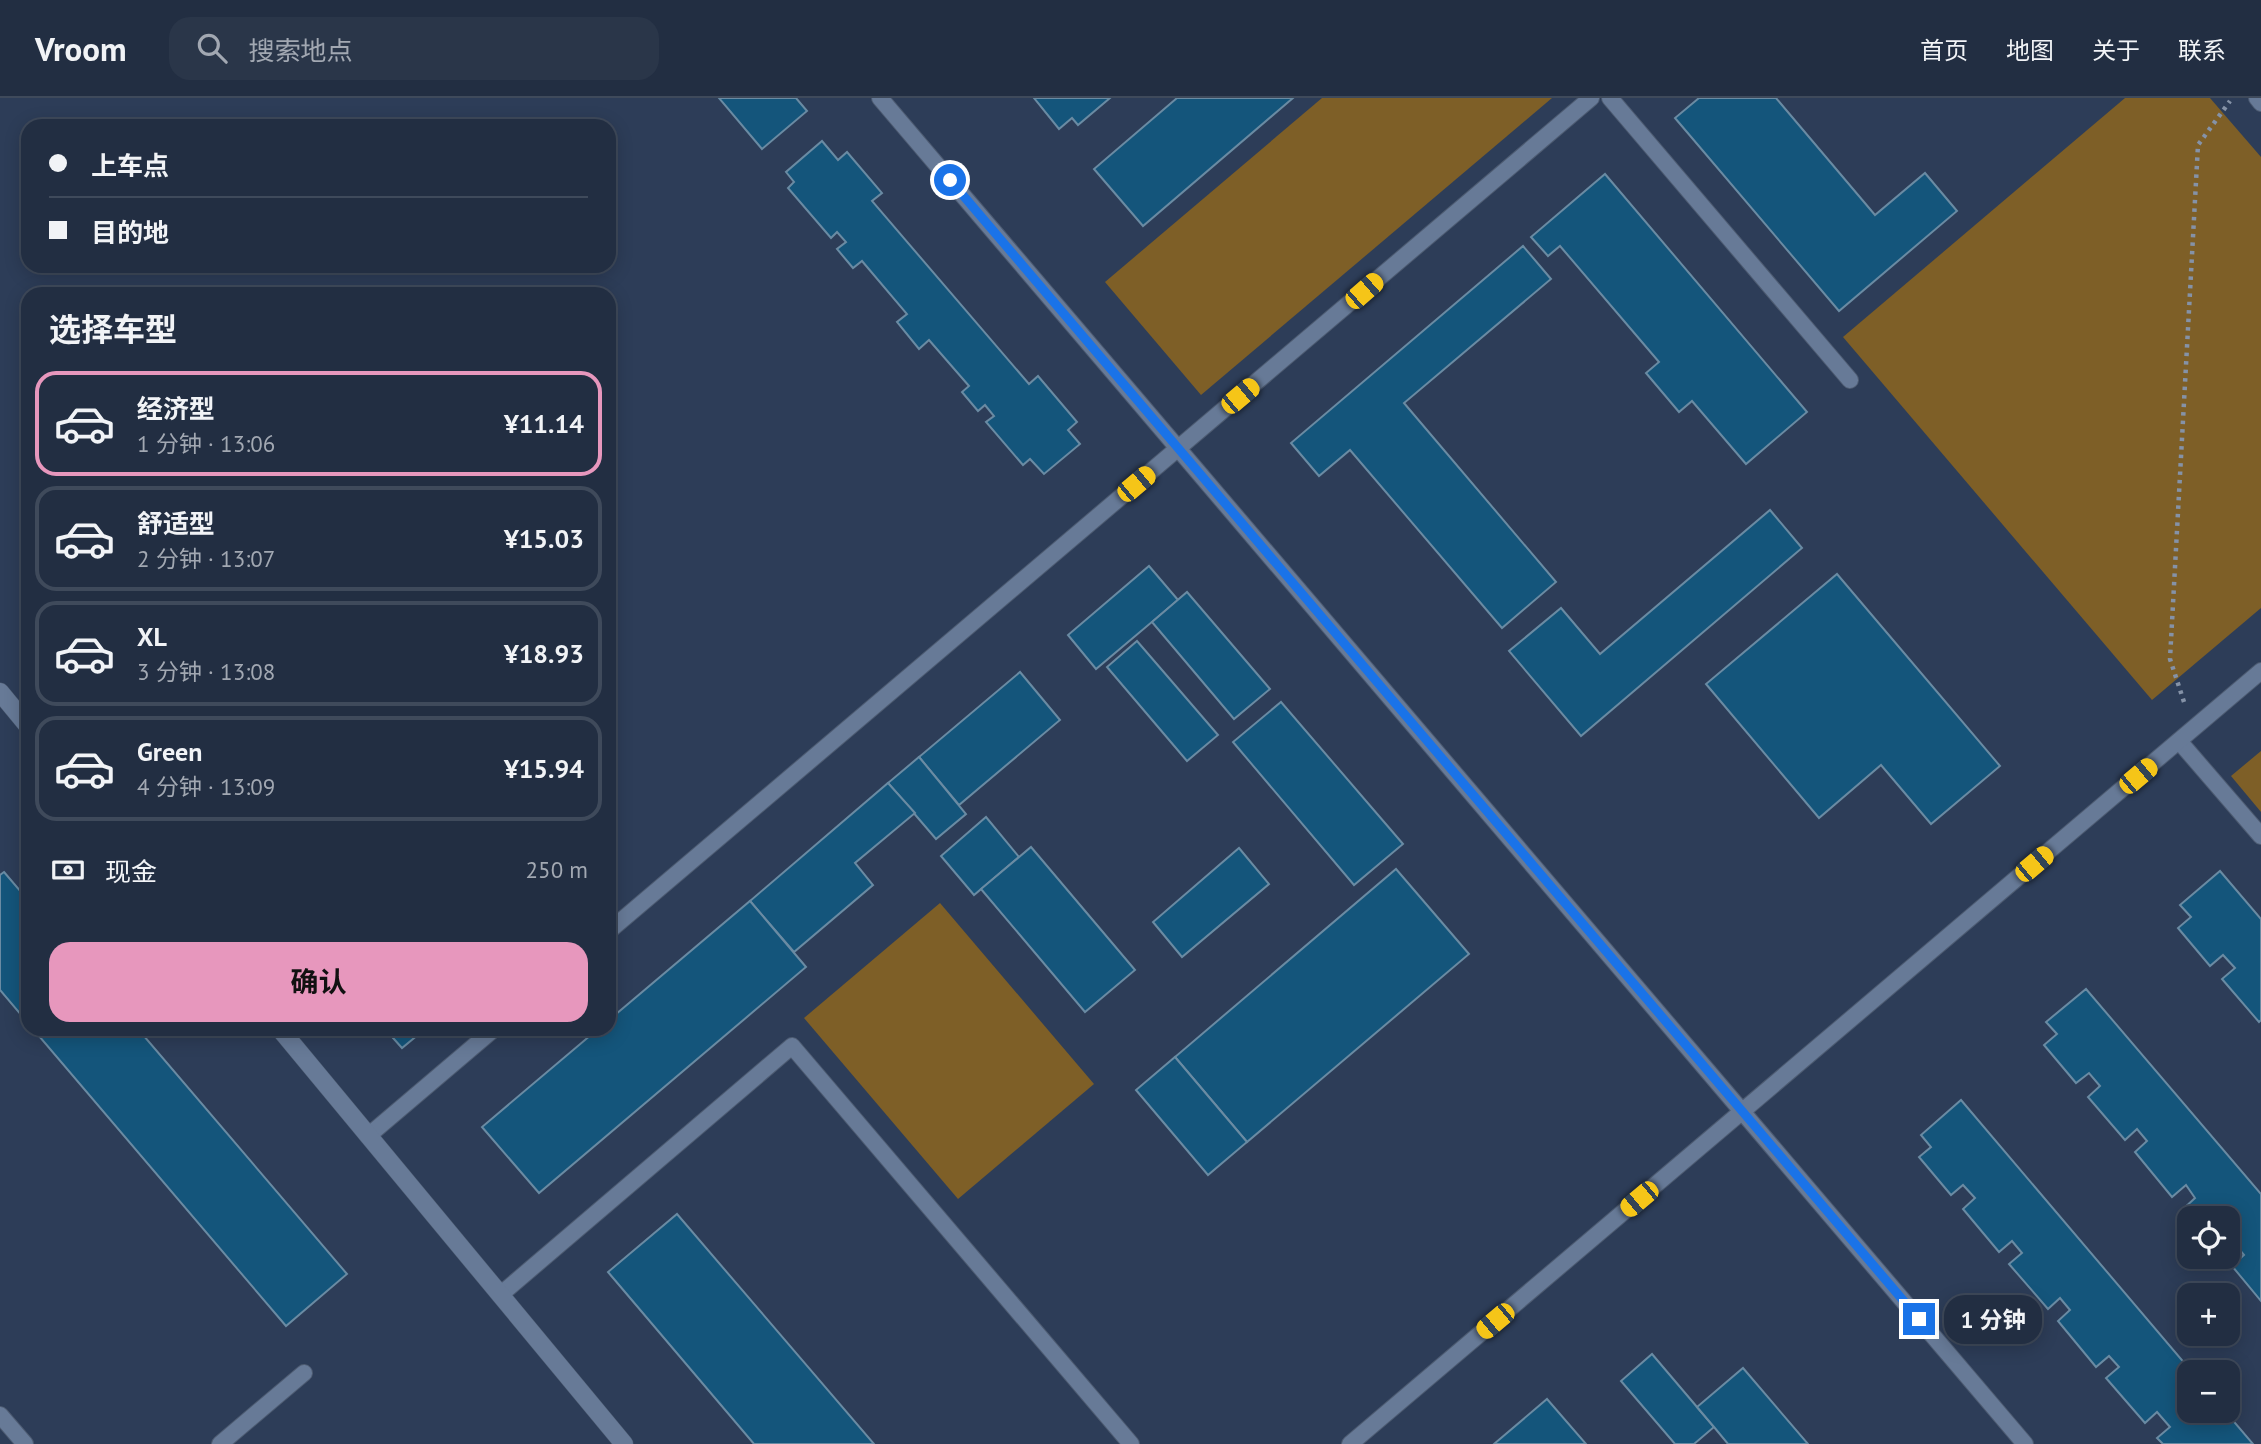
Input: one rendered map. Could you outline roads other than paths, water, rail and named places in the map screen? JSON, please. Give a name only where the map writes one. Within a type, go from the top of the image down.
[{"type":"street","points":[[0,692],[21,718]]},
{"type":"street","points":[[285,1036],[624,1444]]},
{"type":"lane","points":[[880,98],[2025,1444]]},
{"type":"lane","points":[[616,925],[1591,98]]},
{"type":"lane","points":[[1610,98],[1850,380]]},
{"type":"lane","points":[[2257,98],[2261,103]]},
{"type":"lane","points":[[1350,1444],[2261,671]]},
{"type":"lane","points":[[2186,735],[2261,836]]},
{"type":"lane","points":[[368,1136],[486,1036]]},
{"type":"lane","points":[[500,1294],[792,1046],[1131,1444]]},
{"type":"lane","points":[[220,1444],[304,1373]]},
{"type":"lane","points":[[0,1415],[25,1444]]}]
